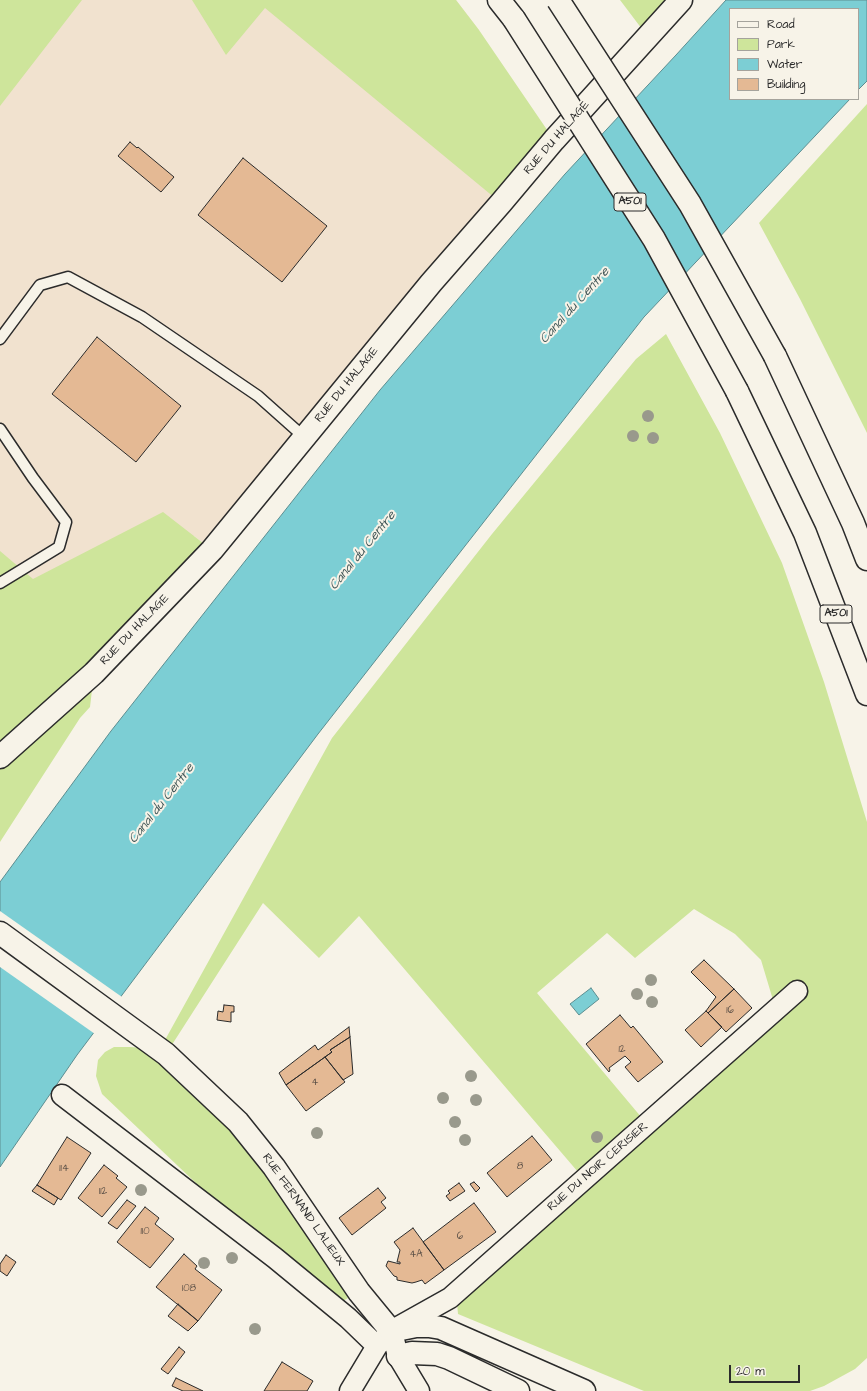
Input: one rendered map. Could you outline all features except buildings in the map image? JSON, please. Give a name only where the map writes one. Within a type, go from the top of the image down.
[{"type":"main road","name":"A501","points":[[499,0],[514,19],[654,239],[737,391],[805,533],[867,694]]},
{"type":"main road","points":[[558,0],[690,204],[775,356],[853,523],[867,559]]},
{"type":"main road","name":"RUE DU HALAGE","points":[[0,757],[94,673],[199,564],[431,283],[554,140],[681,0]]},
{"type":"main road","name":"RUE FERNAND LALIEUX","points":[[0,933],[160,1049],[238,1122],[274,1167],[359,1292],[384,1338]]},
{"type":"main road","points":[[384,1338],[416,1326],[441,1328],[584,1391]]},
{"type":"main road","points":[[398,1356],[412,1353],[437,1354],[449,1358],[518,1391]]},
{"type":"street","name":"RUE DU NOIR CERISIER","points":[[384,1338],[450,1298],[797,991]]},
{"type":"street","points":[[62,1096],[275,1258],[348,1318],[384,1338],[350,1391]]},
{"type":"street","name":"RUE FERNAND LALIEUX","points":[[384,1338],[398,1356],[419,1391]]},
{"type":"lane","points":[[0,339],[40,285],[68,277],[142,317],[258,396],[304,437]]},
{"type":"lane","points":[[0,429],[33,478],[66,522],[59,547],[0,583]]},
{"type":"shaded area","points":[[0,0],[456,0],[479,30],[491,194],[501,203],[212,550],[194,536],[0,762]]},
{"type":"green space","points":[[0,0],[82,0],[0,106]]},
{"type":"green space","points":[[192,0],[456,0],[479,30],[554,140],[501,203],[265,8],[226,55]]},
{"type":"green space","points":[[620,0],[681,0],[648,37]]},
{"type":"green space","points":[[867,104],[867,433],[800,299],[759,223]]},
{"type":"green space","points":[[666,334],[720,433],[782,563],[824,682],[867,822],[867,1358],[855,1369],[824,1386],[810,1391],[644,1391],[458,1314],[457,1303],[584,1179],[359,916],[319,958],[263,903],[166,1054],[238,1122],[313,1238],[348,1298],[343,1301],[275,1258],[102,1094],[96,1076],[98,1060],[105,1052],[114,1047],[160,1049],[332,738],[492,534],[636,359]],"holes":[[[694,909],[735,934],[761,960],[776,1010],[647,1124],[537,993],[607,933],[635,958]]]},
{"type":"green space","points":[[163,512],[212,550],[94,673],[90,707],[80,718],[0,842],[0,551],[33,579]]},
{"type":"water","name":"Canal du Centre","points":[[726,0],[867,0],[867,81],[859,89],[859,8],[729,8],[729,100],[849,100],[644,317],[318,734],[77,1055],[0,1167],[0,882],[111,731],[380,390],[565,174]]},
{"type":"water","points":[[591,988],[599,999],[579,1015],[570,1004]]},
{"type":"pier","points":[[0,911],[122,997],[95,1034],[0,967]]}]
